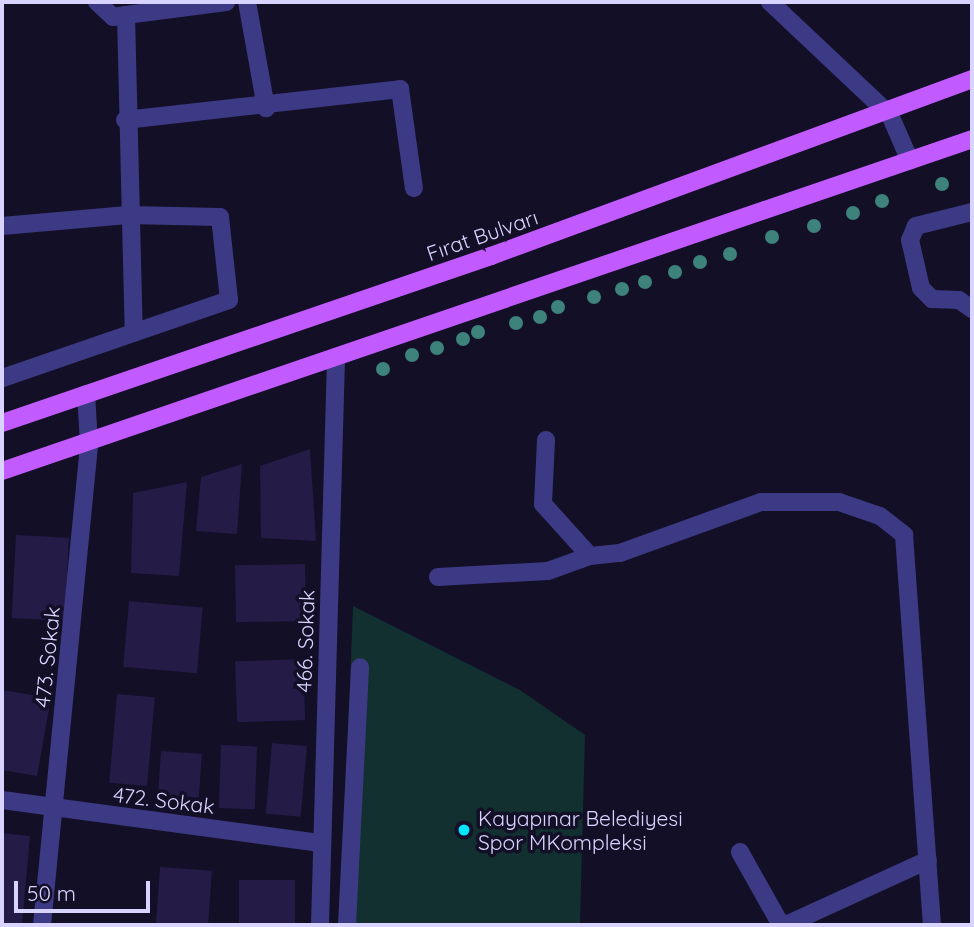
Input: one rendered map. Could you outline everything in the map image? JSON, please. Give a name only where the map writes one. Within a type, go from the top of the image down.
[{"type":"main road","name":"Fırat Bulvarı","points":[[2,422],[890,115],[972,79]]},
{"type":"main road","points":[[2,471],[336,359],[972,139]]},
{"type":"street","points":[[97,2],[113,17],[226,2]]},
{"type":"street","points":[[247,2],[266,108]]},
{"type":"street","points":[[770,2],[890,115],[910,161]]},
{"type":"street","points":[[126,15],[125,120],[134,333]]},
{"type":"street","points":[[125,120],[266,108],[400,89],[415,188]]},
{"type":"street","points":[[972,212],[916,226],[910,240],[920,288],[932,299],[959,300],[972,309]]},
{"type":"street","points":[[2,226],[128,215],[220,217],[229,300],[2,378]]},
{"type":"street","name":"466. Sokak","points":[[320,925],[336,359]]},
{"type":"street","name":"473. Sokak","points":[[42,925],[89,443],[86,394]]},
{"type":"street","points":[[546,440],[543,504],[590,556]]},
{"type":"street","points":[[438,577],[548,572],[590,556],[620,553],[761,502],[839,502],[880,516],[904,535],[932,925]]},
{"type":"street","points":[[348,925],[360,667]]},
{"type":"street","name":"472. Sokak","points":[[2,800],[54,810],[321,843]]},
{"type":"street","points":[[740,852],[784,925],[928,860]]},
{"type":"green space","name":"Kayapınar Belediyesi Spor MKompleksi","points":[[353,606],[520,690],[585,735],[580,925],[341,925]]},
{"type":"building","points":[[310,449],[316,541],[261,538],[260,466]]},
{"type":"building","points":[[242,464],[237,534],[196,531],[201,477]]},
{"type":"building","points":[[187,482],[179,576],[131,573],[133,493]]},
{"type":"building","points":[[16,535],[69,538],[65,621],[12,618]]},
{"type":"building","points":[[305,564],[306,621],[236,622],[235,565]]},
{"type":"building","points":[[129,601],[203,607],[197,673],[123,667]]},
{"type":"building","points":[[303,659],[305,720],[237,722],[235,661]]},
{"type":"building","points":[[2,690],[51,698],[37,776],[2,770]]},
{"type":"building","points":[[117,694],[155,697],[147,786],[109,783]]},
{"type":"building","points":[[272,743],[307,746],[301,817],[266,814]]},
{"type":"building","points":[[221,745],[257,746],[255,809],[219,808]]},
{"type":"building","points":[[161,751],[202,754],[199,798],[158,795]]},
{"type":"building","points":[[2,833],[30,836],[22,924],[2,923]]},
{"type":"building","points":[[160,867],[212,871],[208,925],[156,925]]},
{"type":"building","points":[[239,880],[295,880],[295,925],[239,925]]},
{"type":"place","name":"Kayapınar Belediyesi Spor MKompleksi","points":[[464,830]]}]
